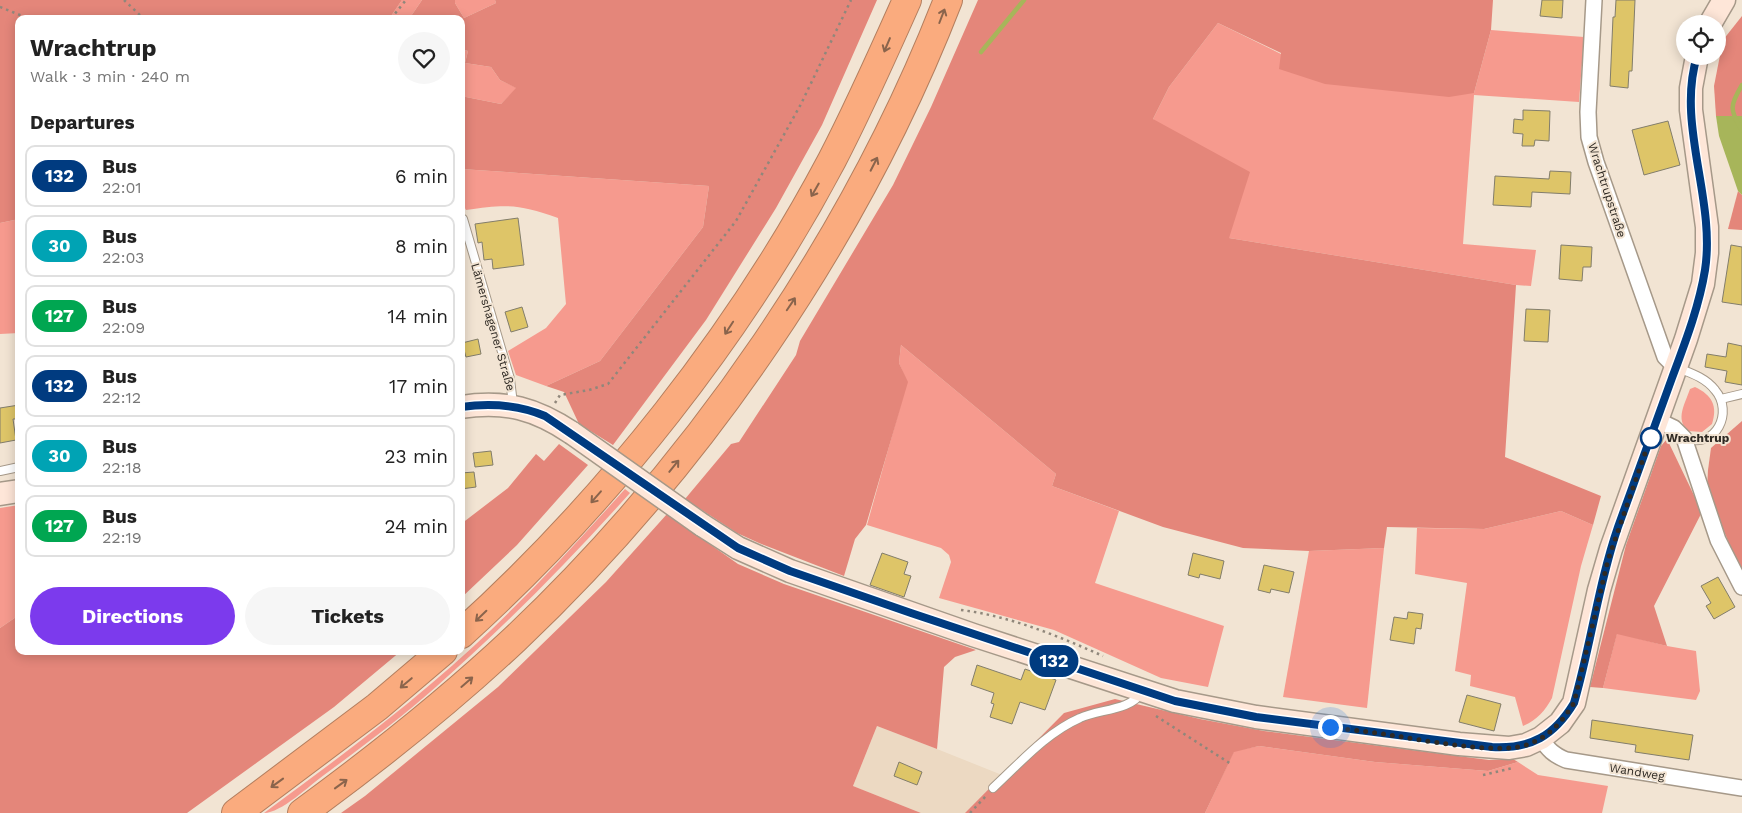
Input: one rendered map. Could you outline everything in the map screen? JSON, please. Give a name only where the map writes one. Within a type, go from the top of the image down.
[{"type":"highway","points":[[465,630],[573,523],[640,446],[714,350],[783,245],[831,161],[875,74],[907,0]]},
{"type":"highway","points":[[302,813],[422,721],[514,640],[616,534],[686,451],[761,348],[823,252],[873,166],[927,54],[948,0]]},
{"type":"highway","points":[[236,813],[365,717],[438,655]]},
{"type":"main road","points":[[1715,15],[1724,0]]},
{"type":"main road","name":"Lämershagener Straße","points":[[465,407],[513,411],[530,410],[545,416],[738,548],[790,571],[1138,696],[1175,701],[1256,717],[1449,743],[1509,748],[1526,745],[1541,738],[1560,723],[1574,703],[1607,564],[1676,368],[1703,284],[1707,253],[1706,214],[1691,110],[1690,88],[1695,65]]},
{"type":"main road","points":[[0,494],[15,492]]},
{"type":"street","name":"Wrachtrupstraße","points":[[1594,0],[1588,112],[1589,137],[1596,162],[1665,357],[1676,368]]},
{"type":"street","points":[[1657,420],[1674,428],[1684,438],[1718,540],[1742,587]]},
{"type":"street","name":"Wandweg","points":[[1541,738],[1548,749],[1556,756],[1566,760],[1742,788]]},
{"type":"lane","name":"Lämershagener Straße","points":[[465,226],[510,379],[513,411]]},
{"type":"lane","points":[[1676,368],[1693,374],[1709,383],[1716,390],[1720,399],[1722,417],[1715,433],[1701,441],[1684,438]]},
{"type":"lane","points":[[1720,399],[1742,394]]},
{"type":"lane","points":[[0,470],[15,468]]},
{"type":"lane","points":[[994,788],[1030,753],[1065,726],[1138,696]]},
{"type":"path","points":[[124,0],[140,15]]},
{"type":"path","points":[[396,15],[406,0]]},
{"type":"path","points":[[545,416],[560,395],[589,390],[608,384],[736,221],[801,104],[851,0]]},
{"type":"path","points":[[0,7],[20,15]]},
{"type":"path","points":[[1138,696],[1231,764]]},
{"type":"path","points":[[970,813],[994,788]]},
{"type":"shaded area","points":[[0,0],[402,0],[392,15],[15,15],[15,220],[0,223]]},
{"type":"shaded area","points":[[402,0],[422,0],[412,15],[392,15]]},
{"type":"shaded area","points":[[422,0],[455,0],[462,15],[412,15]]},
{"type":"shaded area","points":[[455,0],[495,0],[496,3],[465,18]]},
{"type":"shaded area","points":[[495,0],[877,0],[822,125],[776,208],[706,320],[613,445],[579,424],[564,392],[546,386],[600,361],[703,227],[709,186],[465,169],[465,97],[501,104],[516,88],[500,80],[491,67],[465,63],[468,51],[465,50],[465,18],[496,3]]},
{"type":"shaded area","points":[[978,0],[1493,0],[1491,30],[1474,93],[1449,97],[1325,84],[1279,69],[1281,53],[1218,23],[1169,87],[1153,119],[1250,172],[1229,238],[1516,285],[1505,457],[1601,496],[1593,525],[1561,511],[1484,529],[1387,527],[1384,548],[1309,551],[1243,548],[1163,527],[1052,486],[1056,474],[901,345],[899,363],[908,382],[866,525],[855,539],[844,576],[737,533],[685,499],[731,444],[739,442],[796,355],[800,341],[893,185],[931,107]]},
{"type":"shaded area","points":[[1742,16],[1742,116],[1716,116],[1714,86],[1718,65],[1726,65],[1726,36]]},
{"type":"shaded area","points":[[1218,23],[1281,54],[1474,93],[1491,30],[1584,37],[1579,102],[1474,95],[1463,244],[1536,250],[1531,286],[1229,238],[1153,119],[1169,87]]},
{"type":"shaded area","points":[[465,50],[468,51],[465,63]]},
{"type":"shaded area","points":[[465,63],[491,67],[500,80],[517,88],[501,104],[465,97]]},
{"type":"shaded area","points":[[1716,116],[1742,116],[1742,195],[1738,191],[1719,136]]},
{"type":"shaded area","points":[[465,169],[709,186],[703,227],[600,361],[546,386],[516,375],[508,351],[546,328],[566,304],[558,218],[512,206],[466,210]]},
{"type":"shaded area","points":[[1738,191],[1742,195],[1742,230],[1728,229]]},
{"type":"shaded area","points":[[15,220],[15,333],[0,334],[0,223]]},
{"type":"shaded area","points":[[901,345],[1056,474],[1052,486],[1119,511],[1095,583],[1224,626],[1208,687],[1161,678],[1054,630],[939,598],[951,562],[949,555],[941,548],[867,525],[907,382],[899,363]]},
{"type":"shaded area","points":[[1695,387],[1709,397],[1714,406],[1712,424],[1702,432],[1688,431],[1682,421],[1682,411],[1690,389]]},
{"type":"shaded area","points":[[1742,421],[1742,569],[1732,551],[1707,489],[1711,448]]},
{"type":"shaded area","points":[[1667,439],[1702,512],[1654,606],[1667,646],[1617,634],[1603,688],[1590,687],[1626,545],[1661,446]]},
{"type":"shaded area","points":[[559,444],[588,465],[517,545],[465,594],[465,521],[508,488],[536,454],[544,461]]},
{"type":"shaded area","points":[[625,489],[630,493],[512,616],[437,686],[295,798],[278,809],[264,813],[412,700],[465,655],[579,540]]},
{"type":"shaded area","points":[[15,506],[15,618],[0,628],[0,508]]},
{"type":"shaded area","points":[[1561,511],[1593,525],[1581,566],[1552,698],[1540,715],[1523,726],[1515,697],[1470,686],[1471,675],[1455,671],[1467,583],[1415,574],[1417,528],[1484,529]]},
{"type":"shaded area","points":[[667,514],[738,564],[784,584],[976,650],[955,657],[944,667],[937,749],[877,726],[853,786],[921,813],[341,813],[365,796],[498,687],[606,582]]},
{"type":"shaded area","points":[[1384,548],[1367,708],[1283,697],[1309,551]]},
{"type":"shaded area","points":[[15,618],[15,655],[396,655],[334,707],[187,813],[0,813],[0,628]]},
{"type":"shaded area","points":[[1617,633],[1667,646],[1696,651],[1700,691],[1696,700],[1603,688]]},
{"type":"shaded area","points":[[1115,699],[1200,719],[1264,731],[1489,760],[1513,759],[1518,762],[1488,771],[1375,762],[1259,746],[1234,752],[1205,813],[965,813],[1064,713]]},
{"type":"shaded area","points":[[877,726],[1002,775],[965,813],[921,813],[853,786]]},
{"type":"shaded area","points":[[1259,746],[1375,762],[1488,771],[1518,762],[1538,775],[1608,786],[1602,813],[1205,813],[1234,751]]},
{"type":"building","points":[[1542,0],[1563,0],[1562,18],[1540,16]]},
{"type":"building","points":[[1616,0],[1635,0],[1632,71],[1629,71],[1628,88],[1610,86],[1613,17],[1615,17]]},
{"type":"building","points":[[1523,110],[1550,111],[1549,141],[1535,140],[1534,146],[1522,146],[1523,134],[1513,133],[1514,119],[1523,120]]},
{"type":"building","points":[[1668,121],[1680,165],[1644,175],[1632,130]]},
{"type":"building","points":[[1550,171],[1571,172],[1570,194],[1532,192],[1531,207],[1493,205],[1495,176],[1549,179]]},
{"type":"building","points":[[518,218],[524,265],[493,269],[492,259],[484,260],[482,242],[478,243],[475,224]]},
{"type":"building","points":[[1561,245],[1592,247],[1591,267],[1583,267],[1582,281],[1559,279]]},
{"type":"building","points":[[1731,245],[1742,247],[1742,305],[1722,302]]},
{"type":"building","points":[[522,307],[528,327],[511,332],[505,312]]},
{"type":"building","points":[[1526,309],[1550,310],[1548,342],[1524,341]]},
{"type":"building","points":[[478,339],[481,354],[466,357],[465,342]]},
{"type":"building","points":[[1728,343],[1742,346],[1742,385],[1725,382],[1727,371],[1705,367],[1707,354],[1726,357]]},
{"type":"building","points":[[15,406],[15,419],[13,419],[15,440],[0,443],[0,408]]},
{"type":"building","points":[[491,451],[493,465],[475,467],[473,453]]},
{"type":"building","points":[[474,472],[476,487],[465,488],[465,473]]},
{"type":"building","points":[[882,553],[908,562],[904,574],[911,576],[904,597],[870,585]]},
{"type":"building","points":[[1193,553],[1224,561],[1220,579],[1200,574],[1199,578],[1188,575]]},
{"type":"building","points":[[1264,565],[1294,572],[1289,593],[1271,589],[1270,593],[1258,590]]},
{"type":"building","points":[[1718,577],[1735,607],[1714,619],[1706,606],[1711,603],[1701,586]]},
{"type":"building","points":[[1408,612],[1423,614],[1421,629],[1416,628],[1414,644],[1390,640],[1394,617],[1407,619]]},
{"type":"building","points":[[977,665],[1021,680],[1025,669],[1056,680],[1045,710],[1020,702],[1012,724],[990,717],[994,704],[991,703],[994,693],[971,685]]},
{"type":"building","points":[[1467,695],[1501,704],[1494,731],[1459,722]]},
{"type":"building","points":[[1592,720],[1693,735],[1689,760],[1635,752],[1636,745],[1590,738]]},
{"type":"building","points":[[899,762],[922,772],[917,785],[894,776]]},
{"type":"waterway","points":[[981,52],[1024,0]]},
{"type":"waterway","points":[[1742,85],[1733,103],[1733,112],[1742,130]]},
{"type":"bus line","name":"132","points":[[465,407],[492,405],[513,407],[530,410],[545,416],[722,538],[758,558],[911,613],[1152,694],[1206,708],[1256,717],[1421,740],[1509,748],[1526,745],[1553,730],[1566,716],[1574,703],[1599,590],[1611,549],[1686,338],[1703,284],[1706,268],[1707,227],[1691,110],[1690,88],[1695,65]]},
{"type":"place","name":"Wrachtrup","points":[[1651,438]]},
{"type":"route","points":[[1330,727],[1459,744],[1509,748],[1526,745],[1553,730],[1566,716],[1574,703],[1599,590],[1618,529],[1651,436],[1651,438]]}]
